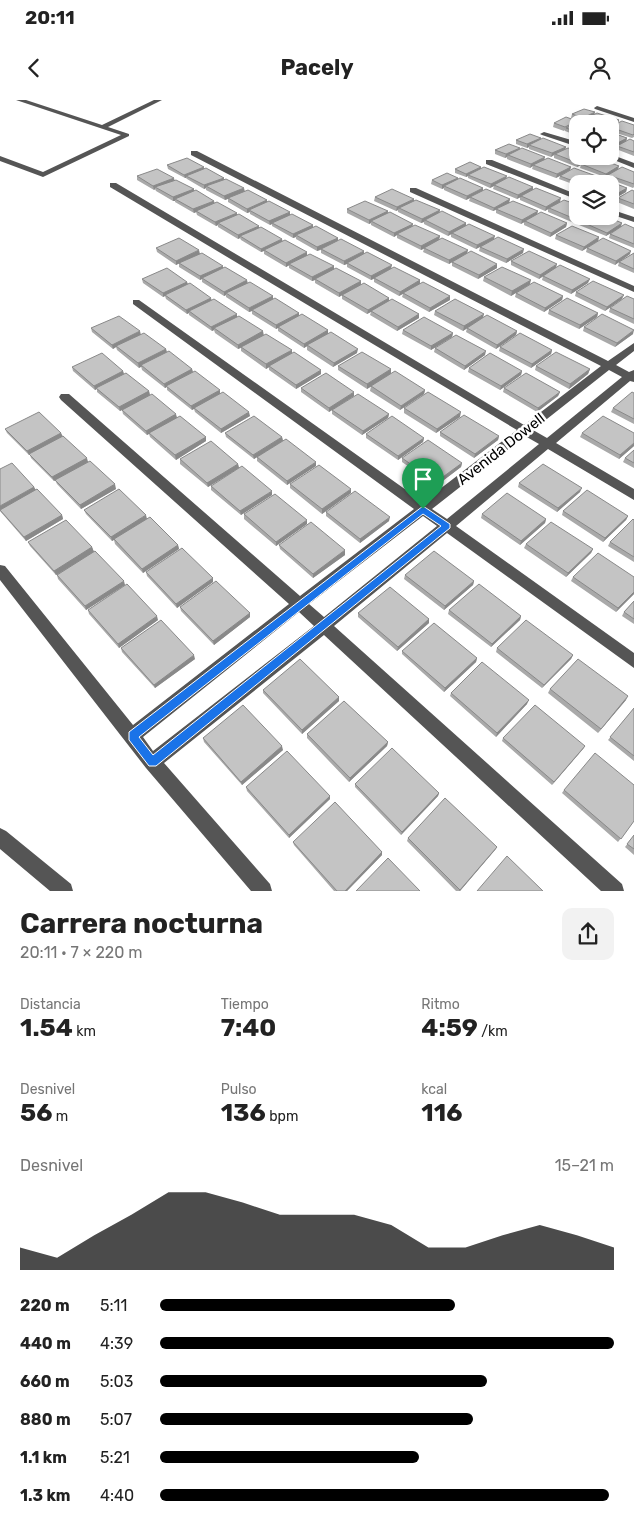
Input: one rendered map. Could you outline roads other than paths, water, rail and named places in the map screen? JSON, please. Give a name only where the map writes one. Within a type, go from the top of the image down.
[{"type":"street","points":[[0,158],[43,174],[128,136],[19,100]]},
{"type":"street","points":[[36,106],[50,100]]},
{"type":"street","points":[[102,127],[159,100]]},
{"type":"street","points":[[597,108],[634,120]]},
{"type":"street","points":[[623,116],[634,115]]},
{"type":"street","points":[[544,134],[569,142]]},
{"type":"street","points":[[194,153],[608,366],[633,376]]},
{"type":"street","points":[[619,160],[634,166]]},
{"type":"street","points":[[489,162],[569,194]]},
{"type":"street","points":[[113,185],[634,495]]},
{"type":"street","points":[[413,190],[634,289]]},
{"type":"street","points":[[619,214],[634,220]]},
{"type":"street","points":[[136,302],[634,661]]},
{"type":"street","name":"Avenida Dowell","points":[[132,736],[298,605],[634,346]]},
{"type":"street","name":"Avenida Dowell","points":[[152,762],[324,626],[633,376]]},
{"type":"street","points":[[65,397],[324,626],[616,891]]},
{"type":"street","points":[[0,570],[152,762],[263,891]]},
{"type":"street","points":[[0,837],[64,891]]}]
